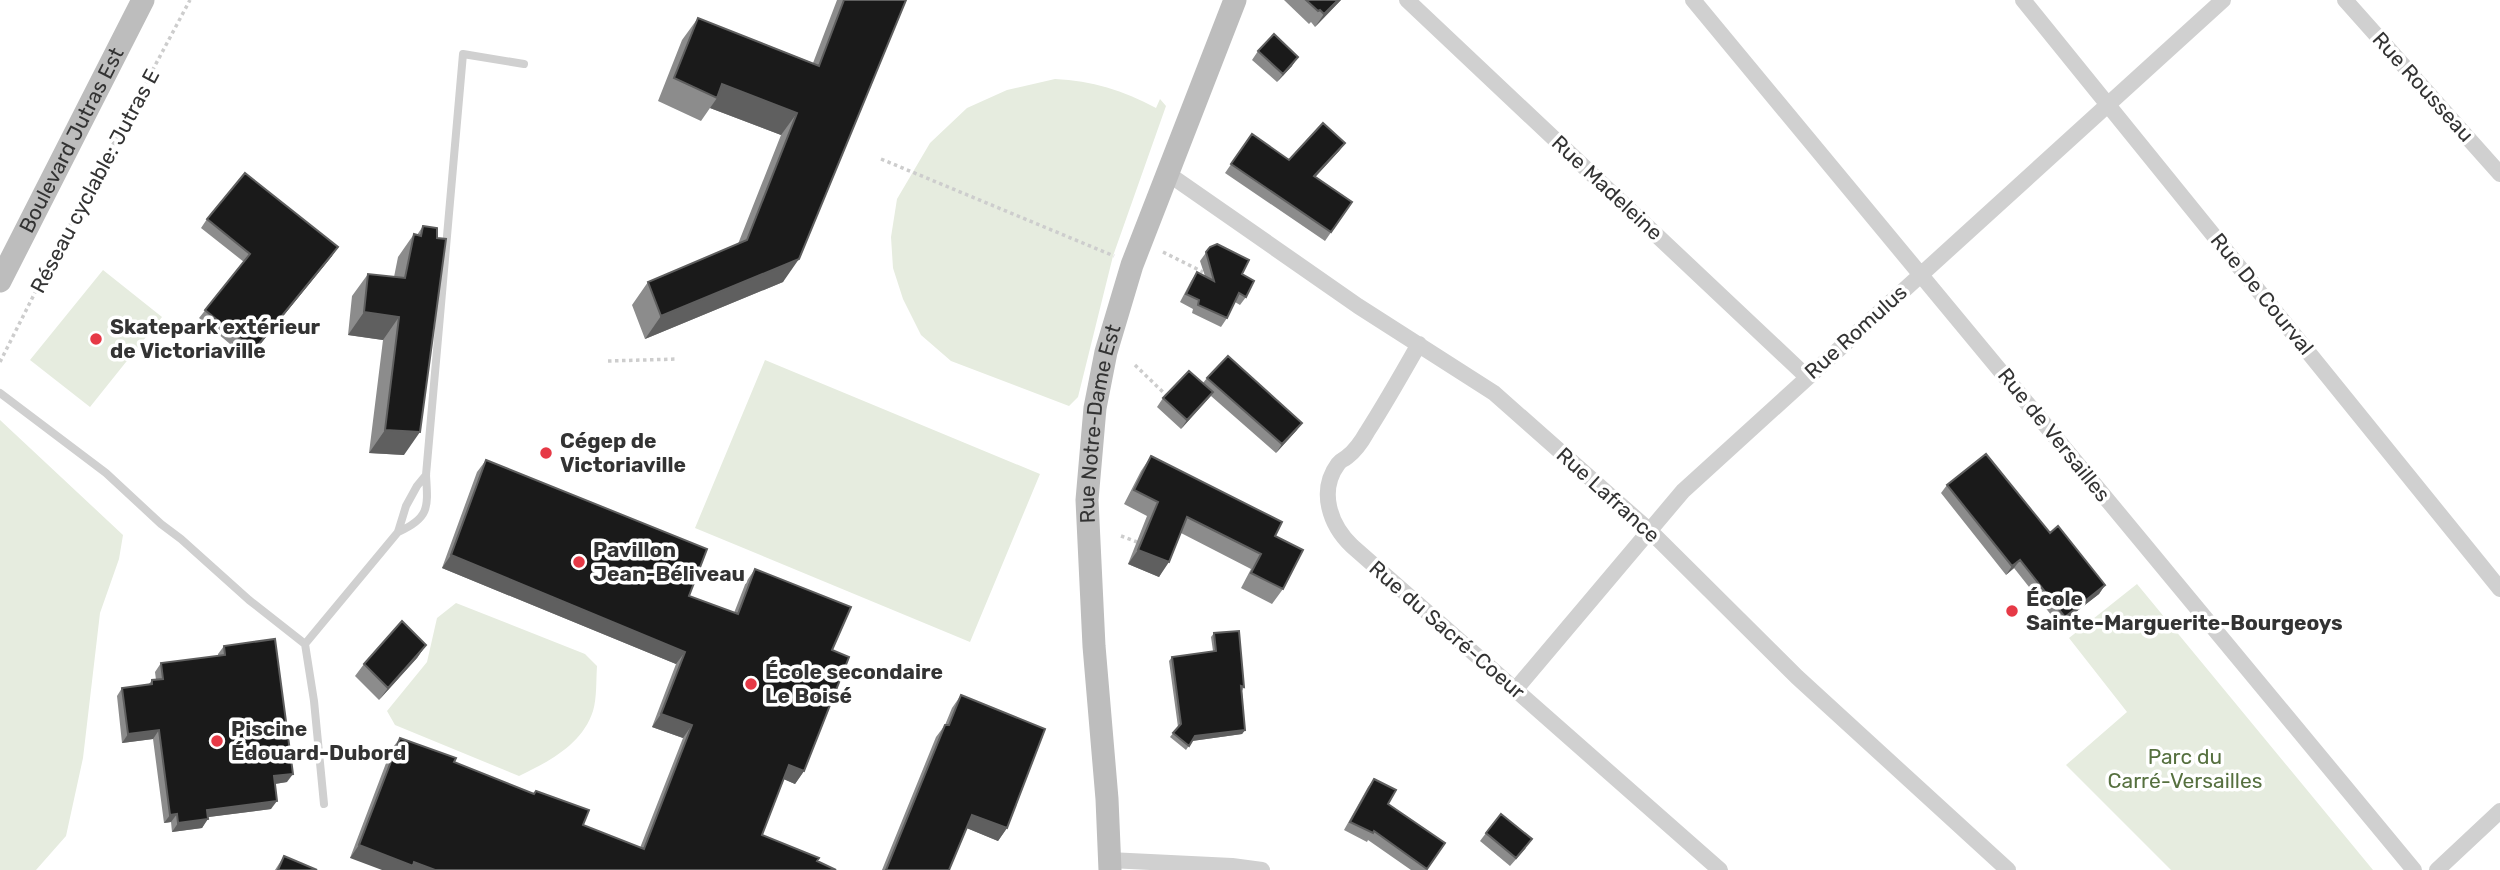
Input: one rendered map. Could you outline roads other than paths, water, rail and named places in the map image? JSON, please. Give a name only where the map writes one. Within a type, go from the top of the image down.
[{"type":"street","name":"Boulevard Jutras Est","points":[[0,281],[144,0]]},
{"type":"street","name":"Rue Notre-Dame Est","points":[[1110,865],[1094,646],[1087,500],[1095,408],[1106,352],[1132,265],[1235,0]]},
{"type":"street","name":"Rue Madeleine","points":[[1407,0],[1806,376]]},
{"type":"street","name":"Rue de Versailles","points":[[1693,0],[2414,870]]},
{"type":"street","name":"Rue De Courval","points":[[2023,0],[2500,589]]},
{"type":"street","name":"Rue Romulus","points":[[1515,690],[1683,491],[1806,376],[2223,0]]},
{"type":"street","name":"Rue Rousseau","points":[[2345,0],[2500,174]]},
{"type":"street","name":"Rue Lafrance","points":[[1167,173],[1346,298],[1494,393],[1650,531],[1797,677],[2008,870]]},
{"type":"street","name":"Rue du Sacré-Coeur","points":[[1419,344],[1362,441],[1339,462],[1330,482],[1328,501],[1332,519],[1352,546],[1720,870]]},
{"type":"street","points":[[2437,870],[2500,811]]},
{"type":"street","points":[[1110,865],[1232,866],[1262,870]]},
{"type":"lane","points":[[398,532],[417,523],[427,503],[426,475],[463,54],[524,64]]},
{"type":"lane","points":[[0,393],[106,473],[249,600],[305,644],[314,701],[324,804]]},
{"type":"lane","points":[[305,644],[398,532],[406,506],[416,486],[426,475]]},
{"type":"place","name":"Skatepark extérieur de Victoriaville","points":[[96,339]]},
{"type":"place","name":"Cégep de Victoriaville","points":[[546,453]]},
{"type":"place","name":"Pavillon Jean-Béliveau","points":[[579,562]]},
{"type":"place","name":"École Sainte-Marguerite-Bourgeoys","points":[[2012,611]]},
{"type":"place","name":"École secondaire Le Boisé","points":[[751,684]]},
{"type":"place","name":"Piscine Édouard-Dubord","points":[[217,741]]},
{"type":"park label","name":"Parc du Carré-Versailles","points":[[2185,769]]}]
